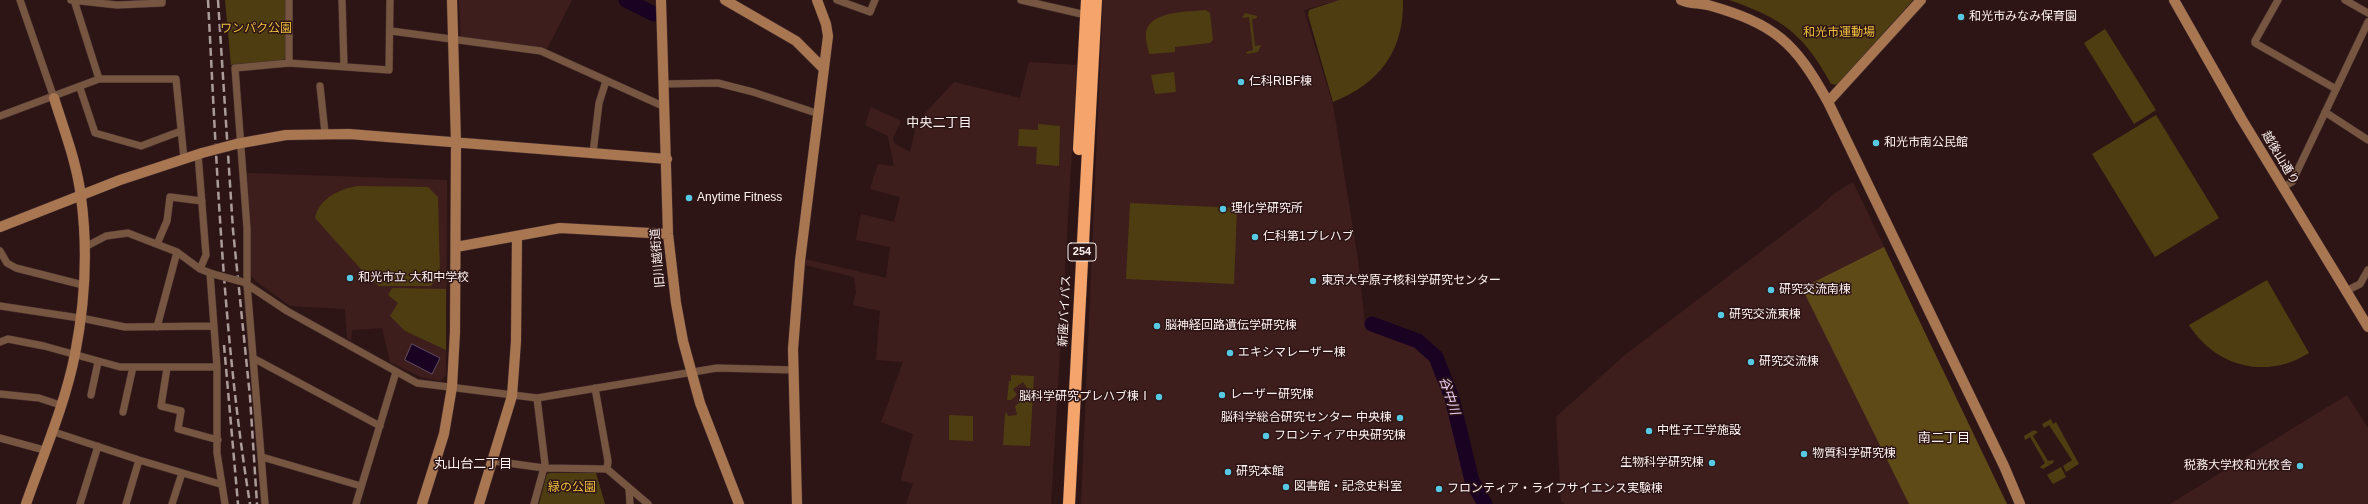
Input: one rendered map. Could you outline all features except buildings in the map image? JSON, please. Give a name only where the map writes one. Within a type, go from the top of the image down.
[{"type":"highway","name":"新座バイパス","points":[[1061,504],[1087,0]]},
{"type":"highway","name":"新座バイパス","points":[[1069,504],[1096,0]]},
{"type":"street","points":[[20,0],[68,142],[81,196],[85,247],[81,319],[75,354],[60,405],[26,504]]},
{"type":"street","points":[[99,79],[72,0],[117,5],[162,2]]},
{"type":"street","points":[[289,0],[289,64]]},
{"type":"street","points":[[342,0],[344,66]]},
{"type":"street","points":[[265,504],[262,457],[245,283],[247,228],[238,143],[235,68],[289,64],[344,66],[389,70],[391,31],[390,0]]},
{"type":"street","points":[[422,504],[444,434],[452,387],[456,247],[456,142],[452,0]]},
{"type":"street","name":"旧川越街道","points":[[661,0],[667,159],[668,234],[676,303],[690,371],[700,403],[739,504]]},
{"type":"street","points":[[725,0],[796,41],[824,69]]},
{"type":"street","points":[[797,504],[793,348],[799,268],[828,36],[826,24],[817,0]]},
{"type":"street","points":[[837,0],[870,12],[875,0]]},
{"type":"street","points":[[1021,0],[1086,15]]},
{"type":"street","points":[[1828,102],[1921,0]]},
{"type":"street","name":"越後山通り","points":[[2174,0],[2283,188],[2368,326]]},
{"type":"street","points":[[2278,0],[2255,41],[2255,44],[2336,89]]},
{"type":"street","points":[[2345,0],[2368,13]]},
{"type":"street","points":[[1684,1],[1714,8],[1753,22],[1778,34],[1803,59],[1828,102],[2004,466],[2020,504]]},
{"type":"street","points":[[2283,188],[2292,182],[2368,22]]},
{"type":"street","points":[[391,31],[541,52],[665,107]]},
{"type":"street","points":[[0,107],[1,115],[54,98],[99,79],[176,79],[184,159]]},
{"type":"street","points":[[593,153],[598,103],[606,81]]},
{"type":"street","points":[[664,84],[718,83],[753,92],[818,114]]},
{"type":"street","points":[[320,86],[325,133]]},
{"type":"street","points":[[80,88],[95,133],[141,146],[181,131]]},
{"type":"street","points":[[2325,112],[2368,140]]},
{"type":"street","points":[[0,227],[184,159],[238,143],[286,135],[325,133],[396,136],[667,159]]},
{"type":"street","points":[[200,154],[206,255],[200,269]]},
{"type":"street","points":[[157,244],[167,222],[170,197],[202,201]]},
{"type":"street","points":[[456,247],[560,228],[668,234]]},
{"type":"street","points":[[85,247],[106,236],[117,233],[136,235],[177,252],[200,269],[212,274],[245,283],[287,311],[417,383],[537,398],[690,371],[732,366],[794,370]]},
{"type":"street","points":[[478,504],[493,461],[512,396],[516,341],[517,236]]},
{"type":"street","points":[[0,251],[7,263],[16,268],[84,285]]},
{"type":"street","points":[[157,327],[177,252]]},
{"type":"street","points":[[2346,291],[2360,284],[2368,270]]},
{"type":"street","points":[[212,274],[217,367],[220,484],[225,504]]},
{"type":"street","points":[[0,306],[125,327],[214,326]]},
{"type":"street","points":[[0,342],[8,340],[75,354],[98,362],[120,367],[217,367]]},
{"type":"street","points":[[253,358],[380,426]]},
{"type":"street","points":[[91,395],[98,362]]},
{"type":"street","points":[[124,412],[133,367]]},
{"type":"street","points":[[167,368],[160,406],[182,411],[178,429],[218,440]]},
{"type":"street","points":[[356,504],[396,372]]},
{"type":"street","points":[[595,388],[608,461],[607,469]]},
{"type":"street","points":[[0,394],[39,398],[60,405]]},
{"type":"street","points":[[534,504],[545,464],[537,398]]},
{"type":"street","points":[[51,432],[220,484]]},
{"type":"street","points":[[0,438],[44,450]]},
{"type":"street","points":[[80,504],[98,446]]},
{"type":"street","points":[[262,457],[361,486]]},
{"type":"street","points":[[126,504],[139,460]]},
{"type":"street","points":[[493,461],[544,468],[607,469],[648,504]]},
{"type":"street","points":[[172,504],[182,473]]},
{"type":"street","points":[[629,489],[630,504]]},
{"type":"shaded area","points":[[459,0],[572,0],[547,49],[461,37]]},
{"type":"shaded area","name":"理化学研究所","points":[[1103,0],[1339,0],[1304,10],[1333,105],[1358,260],[1365,324],[1415,341],[1423,347],[1433,360],[1441,377],[1481,504],[1081,504]]},
{"type":"shaded area","points":[[1029,62],[1077,65],[1051,504],[906,504],[913,484],[901,480],[913,434],[881,422],[903,362],[876,360],[880,311],[853,305],[856,293],[854,277],[805,265],[805,259],[886,278],[890,247],[856,240],[861,214],[894,222],[900,197],[870,189],[878,164],[894,166],[888,136],[865,125],[871,107],[901,121],[893,138],[894,143],[910,152],[917,122],[954,82],[1020,98]]},
{"type":"shaded area","name":"和光市立 大和中学校","points":[[247,173],[447,180],[446,376],[440,381],[421,377],[390,362],[382,328],[352,330],[351,341],[347,338],[345,309],[290,306],[250,275]]},
{"type":"shaded area","points":[[1853,182],[2007,504],[1565,504],[1561,501],[1556,417],[1626,354],[1816,210],[1835,193]]},
{"type":"shaded area","points":[[1884,247],[2007,504],[1909,504],[1802,288]]},
{"type":"shaded area","points":[[412,344],[440,358],[432,374],[405,360]]},
{"type":"shaded area","name":"税務大学校和光校舎","points":[[2347,395],[2368,428],[2368,504],[2170,504]]},
{"type":"green space","name":"ワンパク公園","points":[[225,0],[285,0],[285,58],[283,61],[231,65]]},
{"type":"green space","points":[[1339,0],[1403,0],[1399,35],[1394,50],[1386,63],[1376,75],[1364,85],[1333,102],[1308,15],[1309,10]]},
{"type":"green space","name":"和光市運動場","points":[[1729,0],[1913,0],[1838,85],[1831,84],[1811,52],[1790,30],[1764,14]]},
{"type":"green space","points":[[1206,10],[1210,13],[1213,40],[1210,43],[1175,47],[1175,52],[1149,54],[1146,32],[1149,25],[1155,20],[1163,16],[1181,12]]},
{"type":"green space","points":[[1245,13],[1257,16],[1257,18],[1252,19],[1255,46],[1261,45],[1258,52],[1247,54],[1246,52],[1253,50],[1249,17],[1242,18]]},
{"type":"green space","points":[[2105,29],[2156,110],[2134,124],[2084,43]]},
{"type":"green space","points":[[1174,72],[1176,92],[1155,94],[1151,75]]},
{"type":"green space","points":[[2156,115],[2219,218],[2155,257],[2092,154]]},
{"type":"green space","points":[[1038,124],[1060,126],[1059,166],[1036,164],[1037,147],[1018,146],[1019,129],[1038,130]]},
{"type":"green space","points":[[357,186],[428,187],[438,197],[440,275],[431,286],[379,286],[367,276],[315,218],[321,205],[331,196],[344,189]]},
{"type":"green space","points":[[1130,203],[1237,208],[1234,284],[1126,279]]},
{"type":"green space","points":[[2267,280],[2309,353],[2293,361],[2276,366],[2259,367],[2243,365],[2227,359],[2213,351],[2200,339],[2189,325]]},
{"type":"green space","points":[[392,288],[446,289],[446,350],[405,331],[390,316],[398,303],[388,295]]},
{"type":"green space","points":[[1011,375],[1034,376],[1030,446],[1003,445],[1005,414],[1006,412],[1008,416],[1017,415],[1015,406],[1019,403],[1017,400],[1029,391],[1023,382],[1013,389],[1017,395],[1011,400],[1007,400]]},
{"type":"green space","points":[[949,415],[973,416],[973,441],[949,440]]},
{"type":"green space","points":[[2051,419],[2053,424],[2056,422],[2079,464],[2066,472],[2063,466],[2072,460],[2049,425],[2044,428],[2042,424]]},
{"type":"green space","points":[[2034,430],[2038,432],[2033,436],[2048,461],[2054,460],[2053,463],[2043,469],[2040,467],[2045,463],[2030,437],[2025,440],[2024,436]]},
{"type":"green space","points":[[2061,467],[2066,477],[2053,484],[2047,475]]},
{"type":"green space","name":"緑の公園","points":[[596,473],[605,504],[539,504],[547,474]]},
{"type":"waterway","name":"谷中川","points":[[626,0],[654,14]]},
{"type":"waterway","name":"谷中川","points":[[1372,324],[1418,341],[1436,357],[1452,398],[1472,481],[1485,504]]},
{"type":"railway","points":[[208,0],[218,190],[227,316],[233,379],[250,504]]},
{"type":"railway","points":[[218,0],[233,230],[250,397],[257,504]]},
{"type":"railway","points":[[224,345],[238,504]]},
{"type":"place","name":"和光市みなみ保育園","points":[[1961,17]]},
{"type":"place","name":"仁科RIBF棟","points":[[1241,82]]},
{"type":"place","name":"和光市南公民館","points":[[1876,143]]},
{"type":"place","name":"Anytime Fitness","points":[[689,198]]},
{"type":"place","name":"理化学研究所","points":[[1223,209]]},
{"type":"place","name":"仁科第1プレハブ","points":[[1255,237]]},
{"type":"place","name":"和光市立 大和中学校","points":[[350,278]]},
{"type":"place","name":"東京大学原子核科学研究センター","points":[[1313,281]]},
{"type":"place","name":"研究交流南棟","points":[[1771,290]]},
{"type":"place","name":"研究交流東棟","points":[[1721,315]]},
{"type":"place","name":"脳神経回路遺伝学研究棟","points":[[1157,326]]},
{"type":"place","name":"エキシマレーザー棟","points":[[1230,353]]},
{"type":"place","name":"研究交流棟","points":[[1751,362]]},
{"type":"place","name":"レーザー研究棟","points":[[1222,395]]},
{"type":"place","name":"脳科学研究プレハブ棟Ⅰ","points":[[1159,397]]},
{"type":"place","name":"脳科学総合研究センター 中央棟","points":[[1400,418]]},
{"type":"place","name":"中性子工学施設","points":[[1649,431]]},
{"type":"place","name":"フロンティア中央研究棟","points":[[1266,436]]},
{"type":"place","name":"物質科学研究棟","points":[[1804,454]]},
{"type":"place","name":"生物科学研究棟","points":[[1712,463]]},
{"type":"place","name":"税務大学校和光校舎","points":[[2300,466]]},
{"type":"place","name":"研究本館","points":[[1228,472]]},
{"type":"place","name":"図書館・記念史料室","points":[[1286,487]]},
{"type":"place","name":"フロンティア・ライフサイエンス実験棟","points":[[1439,489]]},
{"type":"district","name":"中央二丁目","points":[[939,123]]},
{"type":"district","name":"南二丁目","points":[[1944,438]]},
{"type":"district","name":"丸山台二丁目","points":[[473,464]]}]
